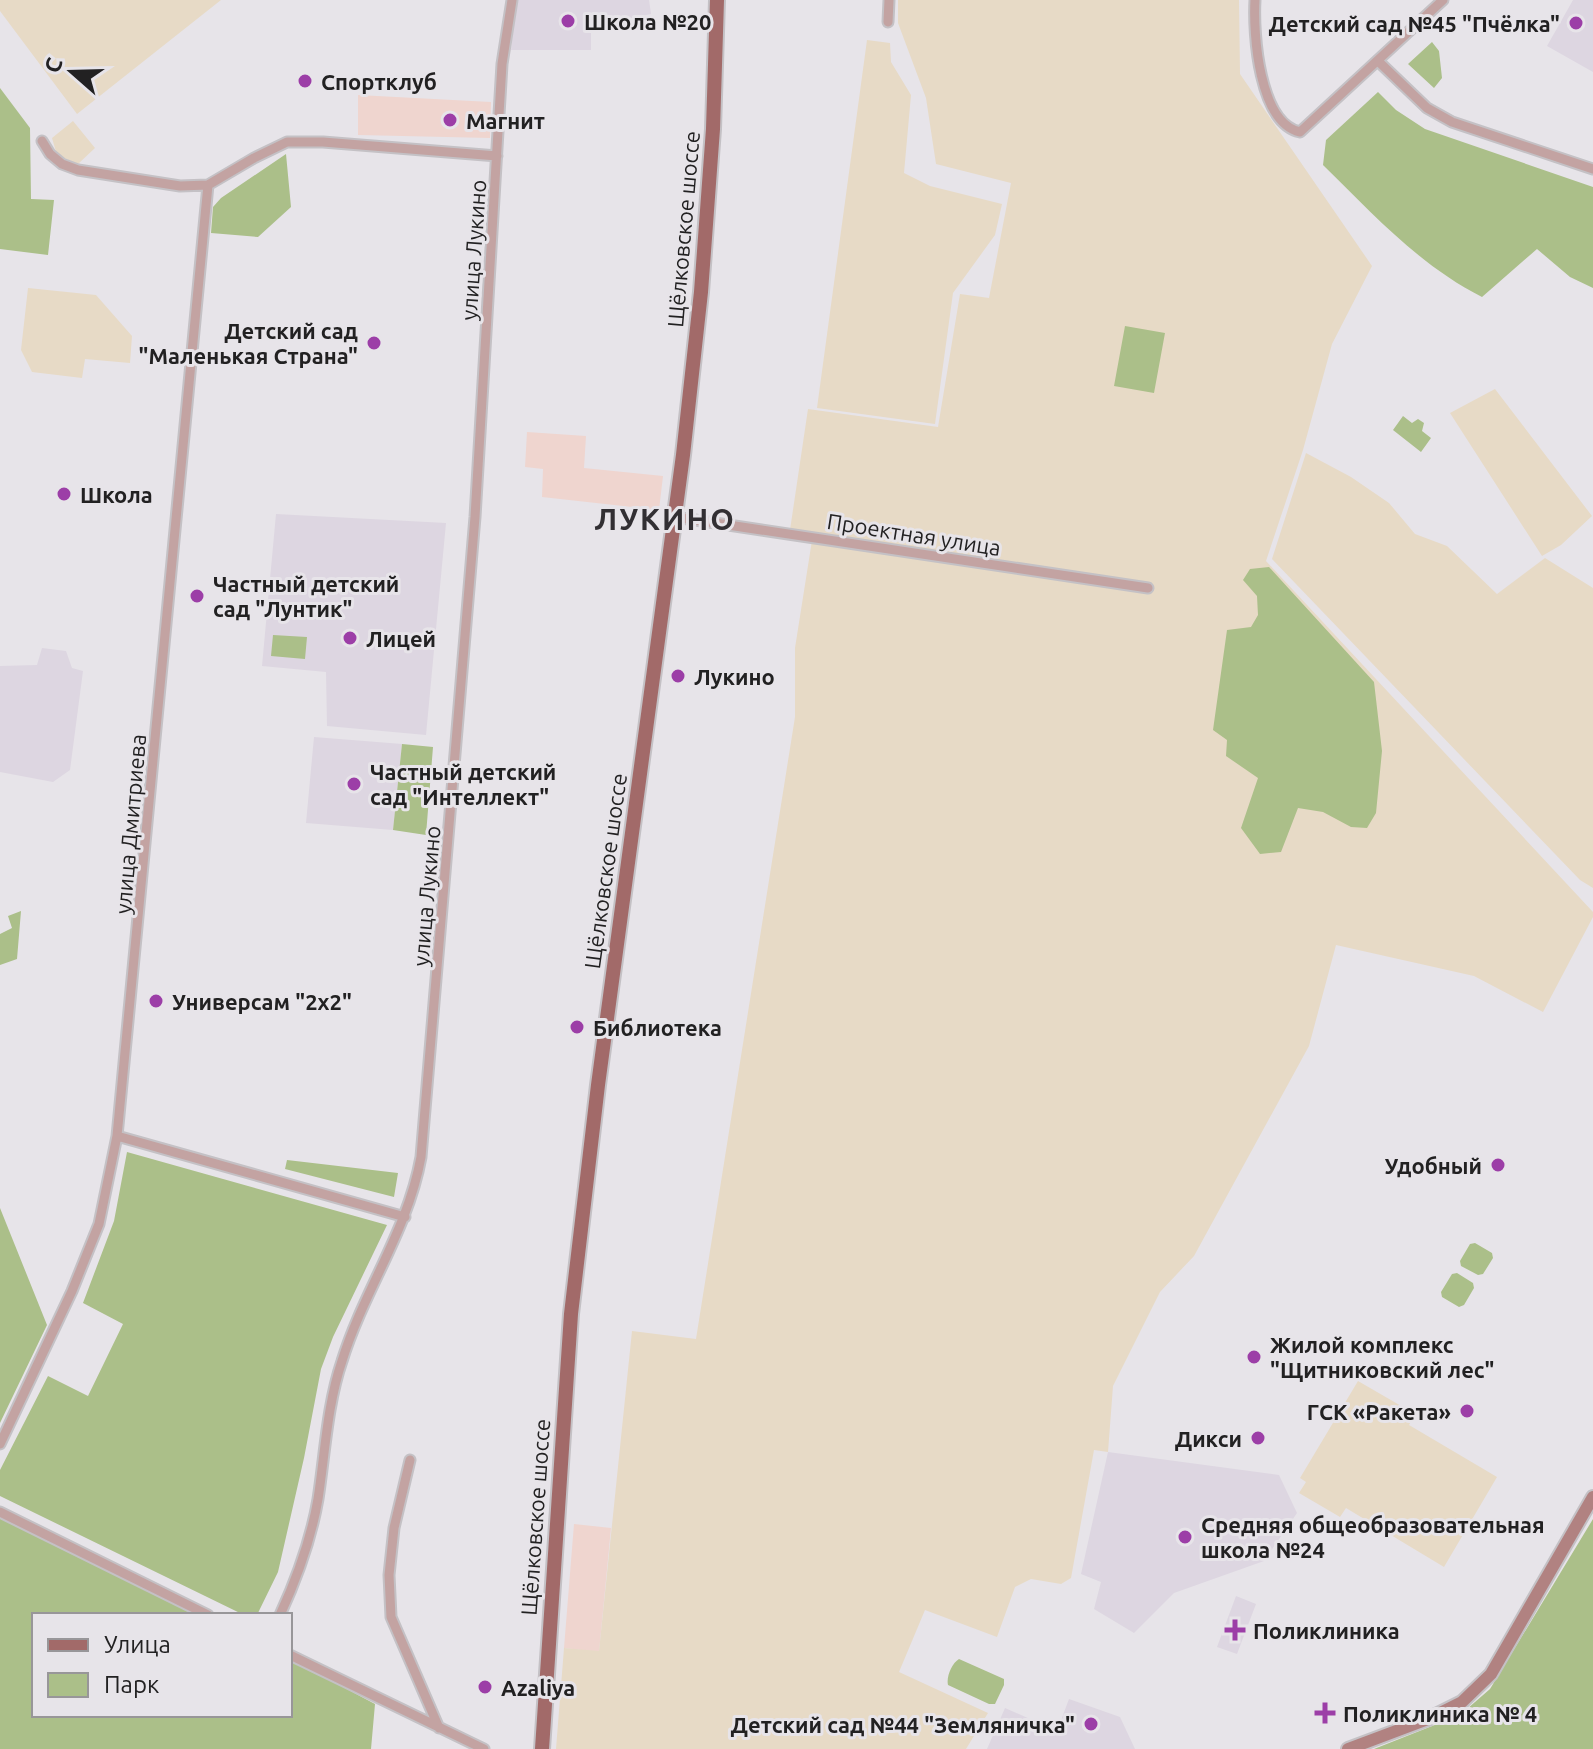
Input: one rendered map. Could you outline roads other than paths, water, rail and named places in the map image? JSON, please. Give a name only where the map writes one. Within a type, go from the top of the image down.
[{"type":"main road","name":"Щёлковское шоссе","points":[[542,1749],[567,1357],[577,1255],[675,517],[704,264],[717,0]]},
{"type":"main road","points":[[1348,1749],[1440,1714],[1462,1702],[1491,1674],[1593,1497]]},
{"type":"street","name":"улица Лукино","points":[[281,1613],[310,1538],[340,1364],[405,1217],[418,1173],[476,512],[502,64],[512,0]]},
{"type":"street","points":[[888,22],[889,0]]},
{"type":"street","points":[[1255,0],[1256,43],[1264,85],[1281,121],[1300,132],[1443,0]]},
{"type":"street","points":[[1378,61],[1427,108],[1452,122],[1593,169]]},
{"type":"street","points":[[42,141],[50,154],[62,164],[78,170],[180,186],[208,185],[287,142],[497,156]]},
{"type":"street","name":"улица Дмитриева","points":[[0,1444],[72,1291],[99,1224],[117,1136],[208,185]]},
{"type":"street","name":"Проектная улица","points":[[675,517],[1148,588]]},
{"type":"street","points":[[117,1136],[405,1217]]},
{"type":"street","points":[[410,1460],[394,1528],[389,1575],[391,1617],[439,1728]]},
{"type":"street","points":[[0,1512],[204,1613]]},
{"type":"street","points":[[292,1656],[484,1749]]},
{"type":"place","name":"Школа №20","points":[[568,21]]},
{"type":"place","name":"Детский сад №45 \"Пчёлка\"","points":[[1576,23]]},
{"type":"place","name":"Спортклуб","points":[[305,81]]},
{"type":"place","name":"Магнит","points":[[450,120]]},
{"type":"place","name":"Детский сад \"Маленькая Страна\"","points":[[374,343]]},
{"type":"place","name":"Школа","points":[[64,494]]},
{"type":"place","name":"Частный детский сад \"Лунтик\"","points":[[197,596]]},
{"type":"place","name":"Лицей","points":[[350,638]]},
{"type":"place","name":"Лукино","points":[[678,676]]},
{"type":"place","name":"Частный детский сад \"Интеллект\"","points":[[354,784]]},
{"type":"place","name":"Универсам \"2x2\"","points":[[156,1001]]},
{"type":"place","name":"Библиотека","points":[[577,1027]]},
{"type":"place","name":"Удобный","points":[[1498,1165]]},
{"type":"place","name":"Жилой комплекс \"Щитниковский лес\"","points":[[1254,1357]]},
{"type":"place","name":"ГСК «Ракета»","points":[[1467,1411]]},
{"type":"place","name":"Дикси","points":[[1258,1438]]},
{"type":"place","name":"Средняя общеобразовательная школа №24","points":[[1185,1537]]},
{"type":"place","name":"Поликлиника","points":[[1235,1630]]},
{"type":"place","name":"Azaliya","points":[[485,1687]]},
{"type":"place","name":"Поликлиника № 4","points":[[1325,1713]]},
{"type":"place","name":"Детский сад №44 \"Земляничка\"","points":[[1091,1724]]},
{"type":"district","name":"ЛУКИНО","points":[[665,519]]}]
